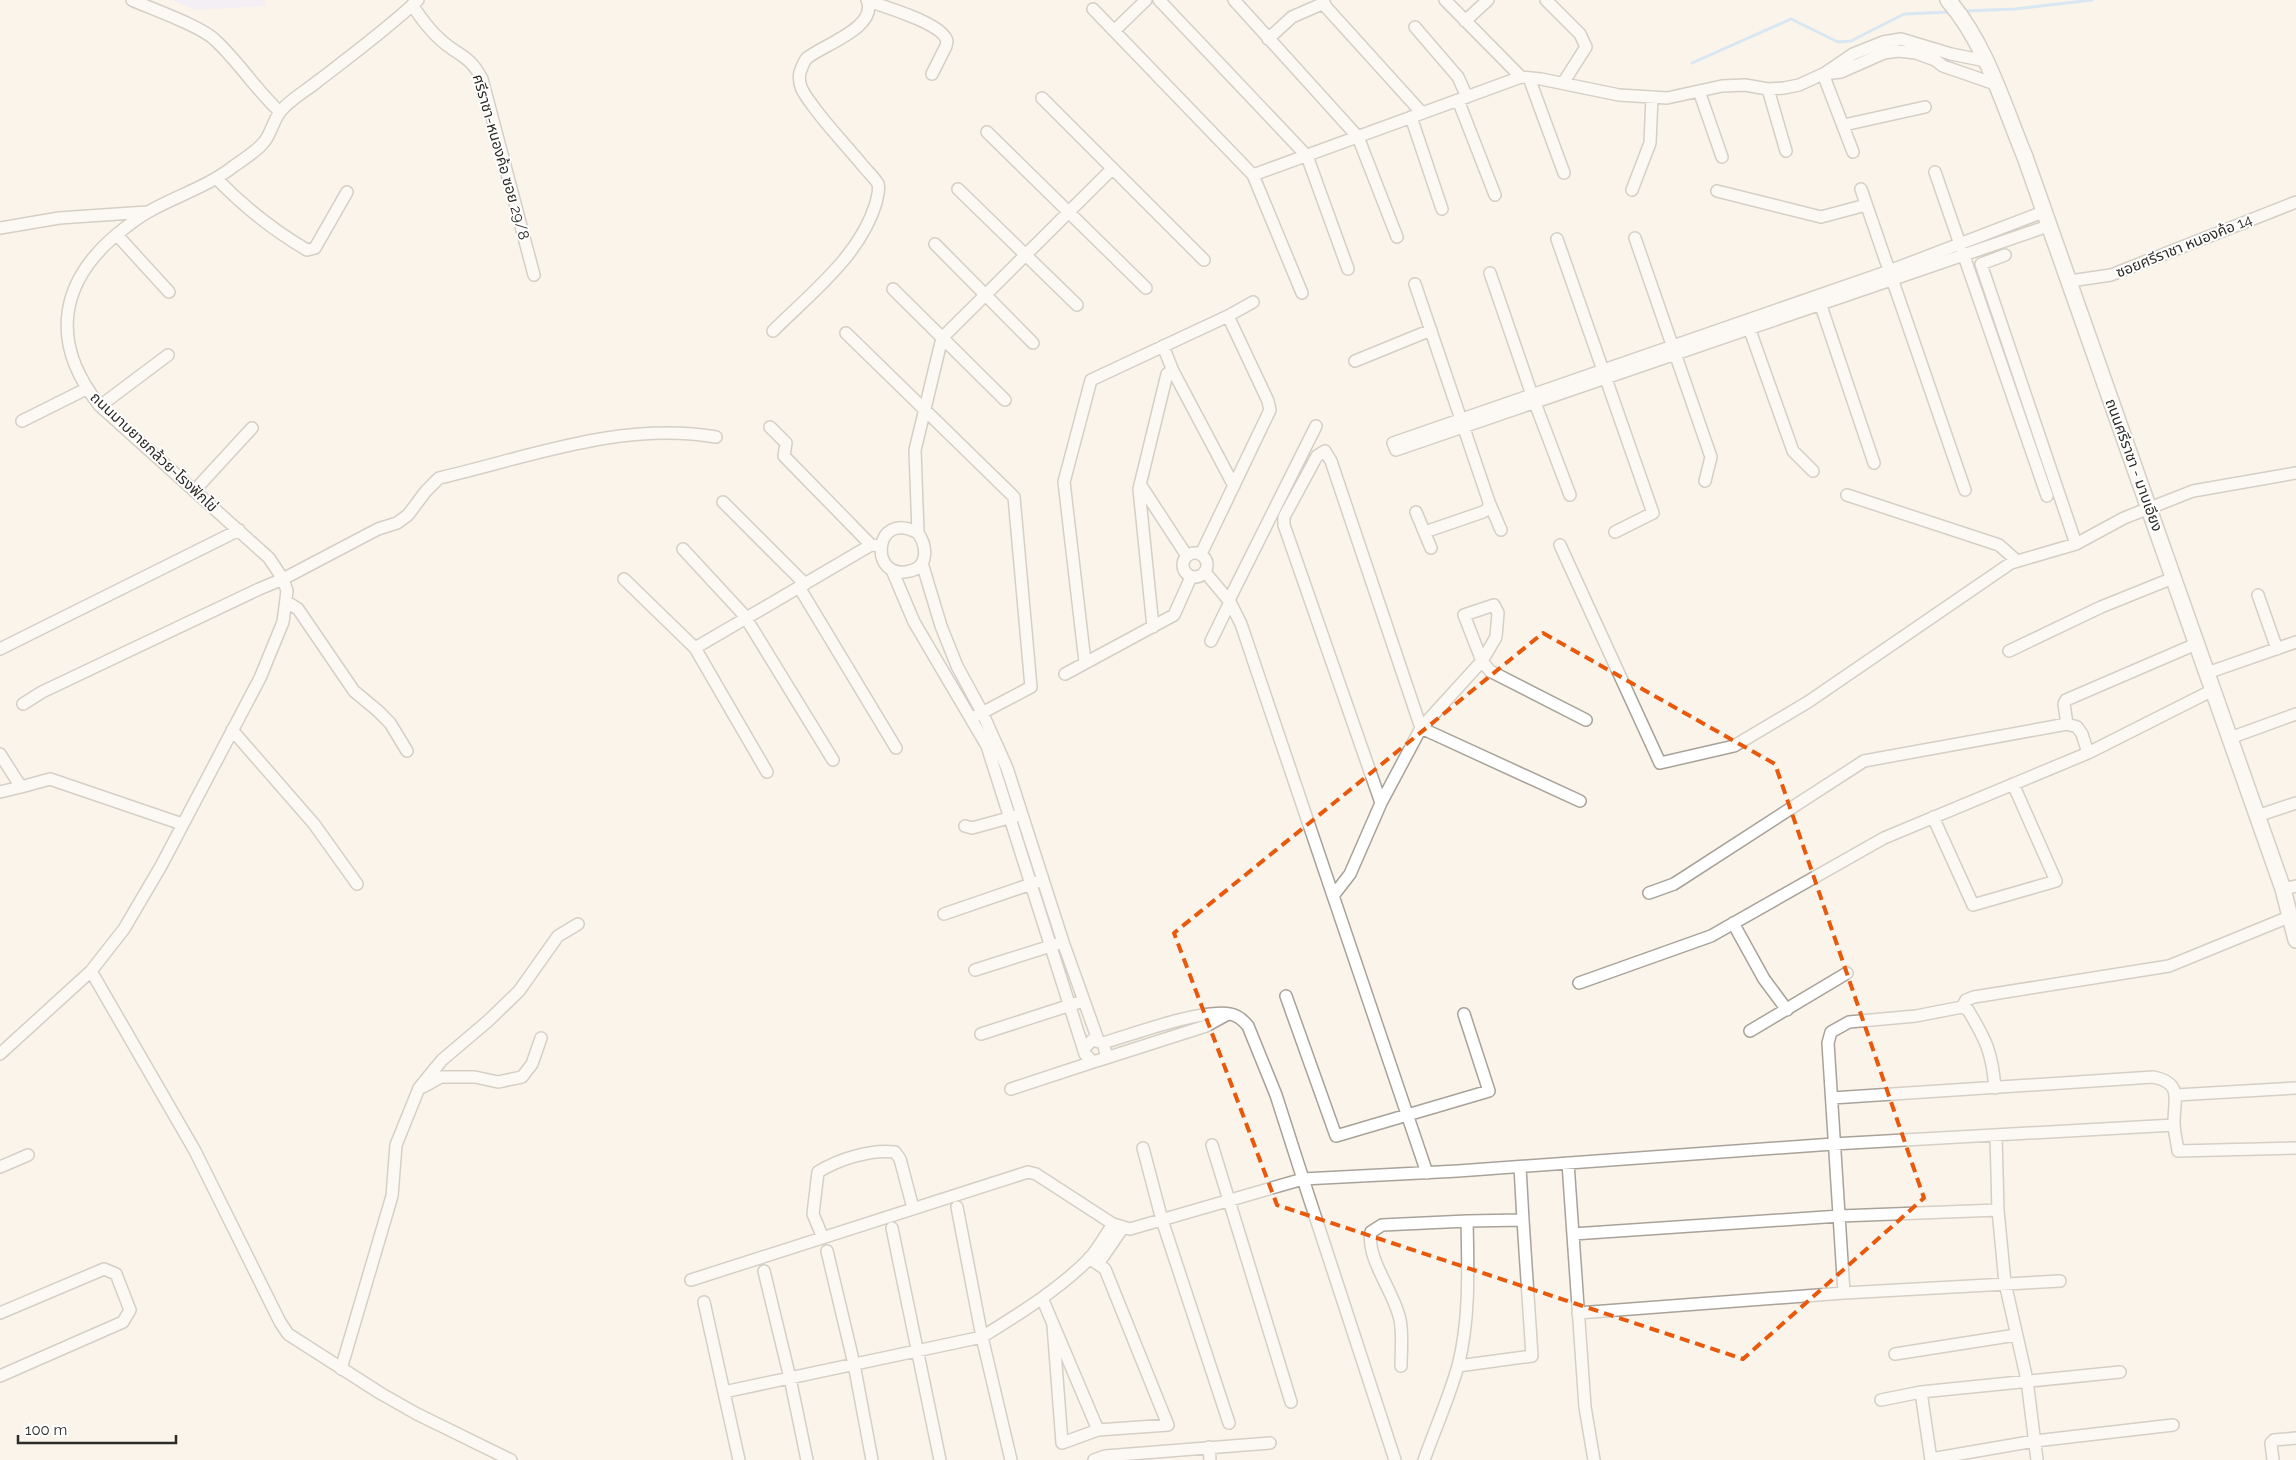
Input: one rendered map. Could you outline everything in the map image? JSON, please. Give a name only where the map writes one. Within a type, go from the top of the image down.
[{"type":"main road","name":"ถนนศรีราชา - มาบเอียง","points":[[1948,0],[1963,17],[1986,61],[2025,158],[2070,281],[2257,816],[2289,888],[2289,917],[2296,940]]},
{"type":"street","points":[[132,0],[179,20],[214,38],[266,100],[280,112],[415,2]]},
{"type":"street","points":[[1114,31],[1146,0]]},
{"type":"street","points":[[1159,0],[1307,156],[1348,268]]},
{"type":"street","points":[[1234,0],[1358,137],[1397,238]]},
{"type":"street","points":[[1445,0],[1525,78],[1564,173]]},
{"type":"street","points":[[1465,21],[1488,0]]},
{"type":"street","points":[[1546,0],[1580,34],[1586,46],[1563,84]]},
{"type":"street","points":[[772,331],[848,256],[871,220],[879,194],[878,184],[844,143],[827,126],[802,91],[800,72],[806,59],[854,30],[867,17],[868,1],[918,20],[943,33],[947,42],[946,46],[932,74]]},
{"type":"street","name":"ศรีราชา-หนองค้อ ซอย 29/8","points":[[415,2],[426,26],[443,42],[474,64],[482,79],[534,275]]},
{"type":"street","points":[[1268,39],[1292,17],[1323,2],[1416,116],[1442,209]]},
{"type":"street","points":[[1093,9],[1254,175],[1302,293]]},
{"type":"street","points":[[1415,27],[1458,77],[1495,196]]},
{"type":"street","points":[[1254,175],[1463,98],[1525,78],[1619,95],[1667,98],[1722,86],[1745,85],[1768,89],[1799,85],[1823,74],[1852,54],[1883,42],[1901,39],[1951,54],[1986,61]]},
{"type":"street","points":[[1823,74],[1841,72],[1884,53],[1898,51],[1916,53],[1935,60],[1943,66],[1995,84]]},
{"type":"street","points":[[1823,74],[1853,152]]},
{"type":"street","points":[[1768,89],[1786,151]]},
{"type":"street","points":[[1699,91],[1722,157]]},
{"type":"street","points":[[1632,190],[1650,143],[1652,97]]},
{"type":"street","points":[[1042,98],[1204,260]]},
{"type":"street","points":[[1844,125],[1925,107]]},
{"type":"street","name":"ถนนมาบยายกล้วย-โรงฟักไข่","points":[[280,112],[264,143],[217,179],[147,212],[100,249],[86,266],[75,287],[68,308],[67,333],[70,350],[86,389],[100,406],[269,558],[283,579],[287,591],[287,602]]},
{"type":"street","points":[[987,132],[1146,288]]},
{"type":"street","points":[[1098,1060],[1106,1048],[1100,1041],[1084,1002],[1007,768],[982,712],[957,666],[941,626],[922,563],[925,548],[918,533],[915,450],[942,338],[1112,169]]},
{"type":"street","points":[[1935,172],[2047,496]]},
{"type":"street","points":[[217,179],[262,220],[306,250],[315,248],[347,192]]},
{"type":"street","points":[[958,189],[1077,305]]},
{"type":"street","points":[[1860,189],[1965,490]]},
{"type":"street","points":[[1717,192],[1821,217],[1866,205]]},
{"type":"street","name":"ซอยศรีราชา หนองค้อ 14","points":[[2070,281],[2111,275],[2296,202]]},
{"type":"street","points":[[0,228],[59,218],[147,212]]},
{"type":"street","points":[[1463,423],[1396,450],[1393,443],[1463,423],[1533,399],[2046,219]]},
{"type":"street","points":[[117,235],[169,292]]},
{"type":"street","points":[[1557,238],[1653,513],[1615,532]]},
{"type":"street","points":[[1635,238],[1711,457],[1705,482]]},
{"type":"street","points":[[935,244],[1033,343]]},
{"type":"street","points":[[2005,256],[1981,264],[2076,544]]},
{"type":"street","points":[[1490,273],[1533,399],[1570,494]]},
{"type":"street","points":[[1415,284],[1500,530]]},
{"type":"street","points":[[893,289],[1005,400]]},
{"type":"street","points":[[1819,300],[1874,463]]},
{"type":"street","points":[[1085,662],[1064,482],[1091,380],[1228,316],[1253,302]]},
{"type":"street","points":[[1201,554],[1270,410],[1268,401],[1228,316]]},
{"type":"street","points":[[1748,324],[1793,451],[1813,471]]},
{"type":"street","points":[[1355,360],[1431,330]]},
{"type":"street","points":[[846,333],[925,408],[1014,497],[1032,687],[970,719]]},
{"type":"street","points":[[1163,346],[1173,371],[1234,486]]},
{"type":"street","points":[[100,406],[168,355]]},
{"type":"street","points":[[1153,627],[1140,484],[1167,374],[1173,371]]},
{"type":"street","points":[[22,421],[86,389]]},
{"type":"street","points":[[1211,641],[1316,426]]},
{"type":"street","points":[[770,427],[786,443],[784,456],[876,545],[884,563],[892,570],[914,622],[987,746],[1085,1048],[1085,1054],[1098,1060]]},
{"type":"street","points":[[194,491],[252,428]]},
{"type":"street","points":[[23,704],[42,692],[258,588],[283,579],[378,529],[398,523],[408,515],[426,491],[439,478],[570,444],[617,436],[699,434],[716,437]]},
{"type":"street","points":[[1381,803],[1284,525],[1284,517],[1317,456],[1325,451],[1331,461],[1421,728],[1580,801]]},
{"type":"street","points":[[1560,545],[1660,763],[1734,746],[1808,702],[2011,563],[2076,544],[2124,518],[2193,491],[2296,473]]},
{"type":"street","points":[[1140,484],[1187,556]]},
{"type":"street","points":[[1847,495],[2000,544],[2017,561]]},
{"type":"street","points":[[723,502],[802,585],[896,748]]},
{"type":"street","points":[[1425,532],[1483,512],[1489,508],[1490,502]]},
{"type":"street","points":[[1416,512],[1431,548]]},
{"type":"street","points":[[695,648],[802,585],[876,545],[888,533],[898,528],[909,528],[918,533]]},
{"type":"street","points":[[0,650],[239,530]]},
{"type":"street","points":[[683,549],[746,618],[833,760]]},
{"type":"street","points":[[1196,552],[1201,554],[1207,562],[1205,572],[1196,577],[1191,577],[1187,574],[1183,565],[1187,556],[1196,552]]},
{"type":"street","points":[[892,570],[903,573],[914,570],[922,563]]},
{"type":"street","points":[[1205,572],[1230,601],[1241,624],[1427,1173]]},
{"type":"street","points":[[1065,674],[1174,616],[1191,577]]},
{"type":"street","points":[[2009,650],[2101,607],[2173,578]]},
{"type":"street","points":[[624,579],[695,648],[766,772]]},
{"type":"street","points":[[2258,595],[2277,649]]},
{"type":"street","points":[[0,1054],[91,971],[124,929],[260,678],[283,622],[287,602],[298,609],[354,692],[390,723],[407,751]]},
{"type":"street","points":[[1333,896],[1350,874],[1381,803],[1421,728],[1482,661],[1496,637],[1498,613],[1494,605],[1464,616],[1482,661],[1490,671],[1586,720]]},
{"type":"street","points":[[2207,673],[2296,642]]},
{"type":"street","points":[[2067,724],[2064,704],[2066,700],[2196,644]]},
{"type":"street","points":[[1579,983],[1711,936],[1884,838],[2088,752],[2213,690]]},
{"type":"street","points":[[2230,738],[2296,714]]},
{"type":"street","points":[[1649,893],[1674,884],[1864,761],[2067,724],[2077,727],[2082,734],[2088,752]]},
{"type":"street","points":[[232,730],[314,824],[358,884]]},
{"type":"street","points":[[0,754],[21,787]]},
{"type":"street","points":[[0,792],[50,779],[182,824]]},
{"type":"street","points":[[1933,818],[1973,904],[2056,882],[2013,784]]},
{"type":"street","points":[[2257,816],[2296,803]]},
{"type":"street","points":[[965,826],[972,828],[1023,815]]},
{"type":"street","points":[[944,914],[1044,880]]},
{"type":"street","points":[[1962,1007],[1966,1000],[1974,998],[2169,966],[2289,917]]},
{"type":"street","points":[[342,1369],[392,1196],[396,1145],[419,1088],[442,1060],[488,1021],[519,991],[558,936],[578,924]]},
{"type":"street","points":[[1733,924],[1764,979],[1787,1010]]},
{"type":"street","points":[[975,970],[1063,942]]},
{"type":"street","points":[[91,971],[195,1151],[280,1322],[288,1334],[298,1342],[417,1414],[511,1460]]},
{"type":"street","points":[[1750,1032],[1848,973]]},
{"type":"street","points":[[1286,996],[1336,1136],[1489,1091],[1464,1014]]},
{"type":"street","points":[[981,1034],[1084,1002]]},
{"type":"street","points":[[1844,1293],[1840,1216],[1833,1144],[1828,1043],[1831,1032],[1849,1022],[1916,1016],[1962,1007],[1968,1010],[1990,1049],[1995,1088]]},
{"type":"street","points":[[1085,1048],[1092,1040],[1100,1041],[1202,1014],[1229,1014],[1241,1017],[1248,1026],[1276,1095],[1395,1460]]},
{"type":"street","points":[[1010,1089],[1206,1026],[1229,1014]]},
{"type":"street","points":[[419,1088],[442,1077],[475,1077],[498,1082],[522,1077],[532,1064],[541,1038]]},
{"type":"street","points":[[1832,1098],[2153,1077],[2166,1079],[2173,1086],[2176,1095],[2174,1126],[2178,1151],[2296,1148]]},
{"type":"street","points":[[2176,1095],[2296,1088]]},
{"type":"street","points":[[691,1280],[1028,1172],[1036,1174],[1118,1226],[1130,1229],[1303,1179],[1427,1173],[1833,1144],[2174,1126]]},
{"type":"street","points":[[1996,1136],[1998,1210],[2005,1283],[2027,1380],[2038,1460]]},
{"type":"street","points":[[1212,1145],[1291,1402]]},
{"type":"street","points":[[1143,1148],[1162,1220],[1229,1423]]},
{"type":"street","points":[[823,1238],[813,1214],[818,1172],[842,1161],[873,1153],[895,1152],[900,1158],[914,1208]]},
{"type":"street","points":[[0,1167],[28,1155]]},
{"type":"street","points":[[1568,1163],[1585,1407],[1594,1460]]},
{"type":"street","points":[[1458,1366],[1532,1356],[1520,1166]]},
{"type":"street","points":[[957,1207],[982,1336],[1011,1460]]},
{"type":"street","points":[[1573,1234],[1840,1216],[1998,1210]]},
{"type":"street","points":[[1401,1366],[1400,1319],[1375,1258],[1369,1240],[1370,1232],[1382,1225],[1523,1220]]},
{"type":"street","points":[[1424,1460],[1458,1366],[1464,1333],[1468,1280],[1468,1221]]},
{"type":"street","points":[[724,1392],[982,1336],[1042,1298],[1094,1261],[1118,1226]]},
{"type":"street","points":[[892,1228],[919,1350],[940,1460]]},
{"type":"street","points":[[827,1252],[854,1364],[872,1460]]},
{"type":"street","points":[[1053,1325],[1062,1443],[1098,1430],[1168,1425],[1105,1269],[1094,1261]]},
{"type":"street","points":[[0,1313],[104,1269],[116,1274],[130,1310],[123,1322],[0,1376]]},
{"type":"street","points":[[764,1271],[790,1378],[807,1460]]},
{"type":"street","points":[[1578,1313],[1844,1293],[2060,1281]]},
{"type":"street","points":[[1042,1298],[1098,1430]]},
{"type":"street","points":[[704,1302],[739,1460]]},
{"type":"street","points":[[1894,1354],[2016,1335]]},
{"type":"street","points":[[1881,1400],[1921,1392],[2120,1372]]},
{"type":"street","points":[[1921,1392],[1931,1460],[2035,1441],[2173,1425]]},
{"type":"street","points":[[2273,1460],[2271,1442],[2274,1440],[2296,1438]]},
{"type":"street","points":[[1096,1460],[1105,1456],[1153,1456],[1209,1447],[1270,1443]]},
{"type":"street","points":[[1209,1447],[1210,1460]]},
{"type":"highlighted area","points":[[1543,633],[1775,764],[1924,1198],[1743,1359],[1277,1205],[1174,933]]},
{"type":"shaded area","points":[[172,0],[264,0],[265,6],[196,10]]},
{"type":"waterway","points":[[1964,11],[2015,9],[2092,0]]},
{"type":"waterway","points":[[1692,63],[1791,19],[1838,42],[1851,41],[1904,14],[1950,12]]}]
